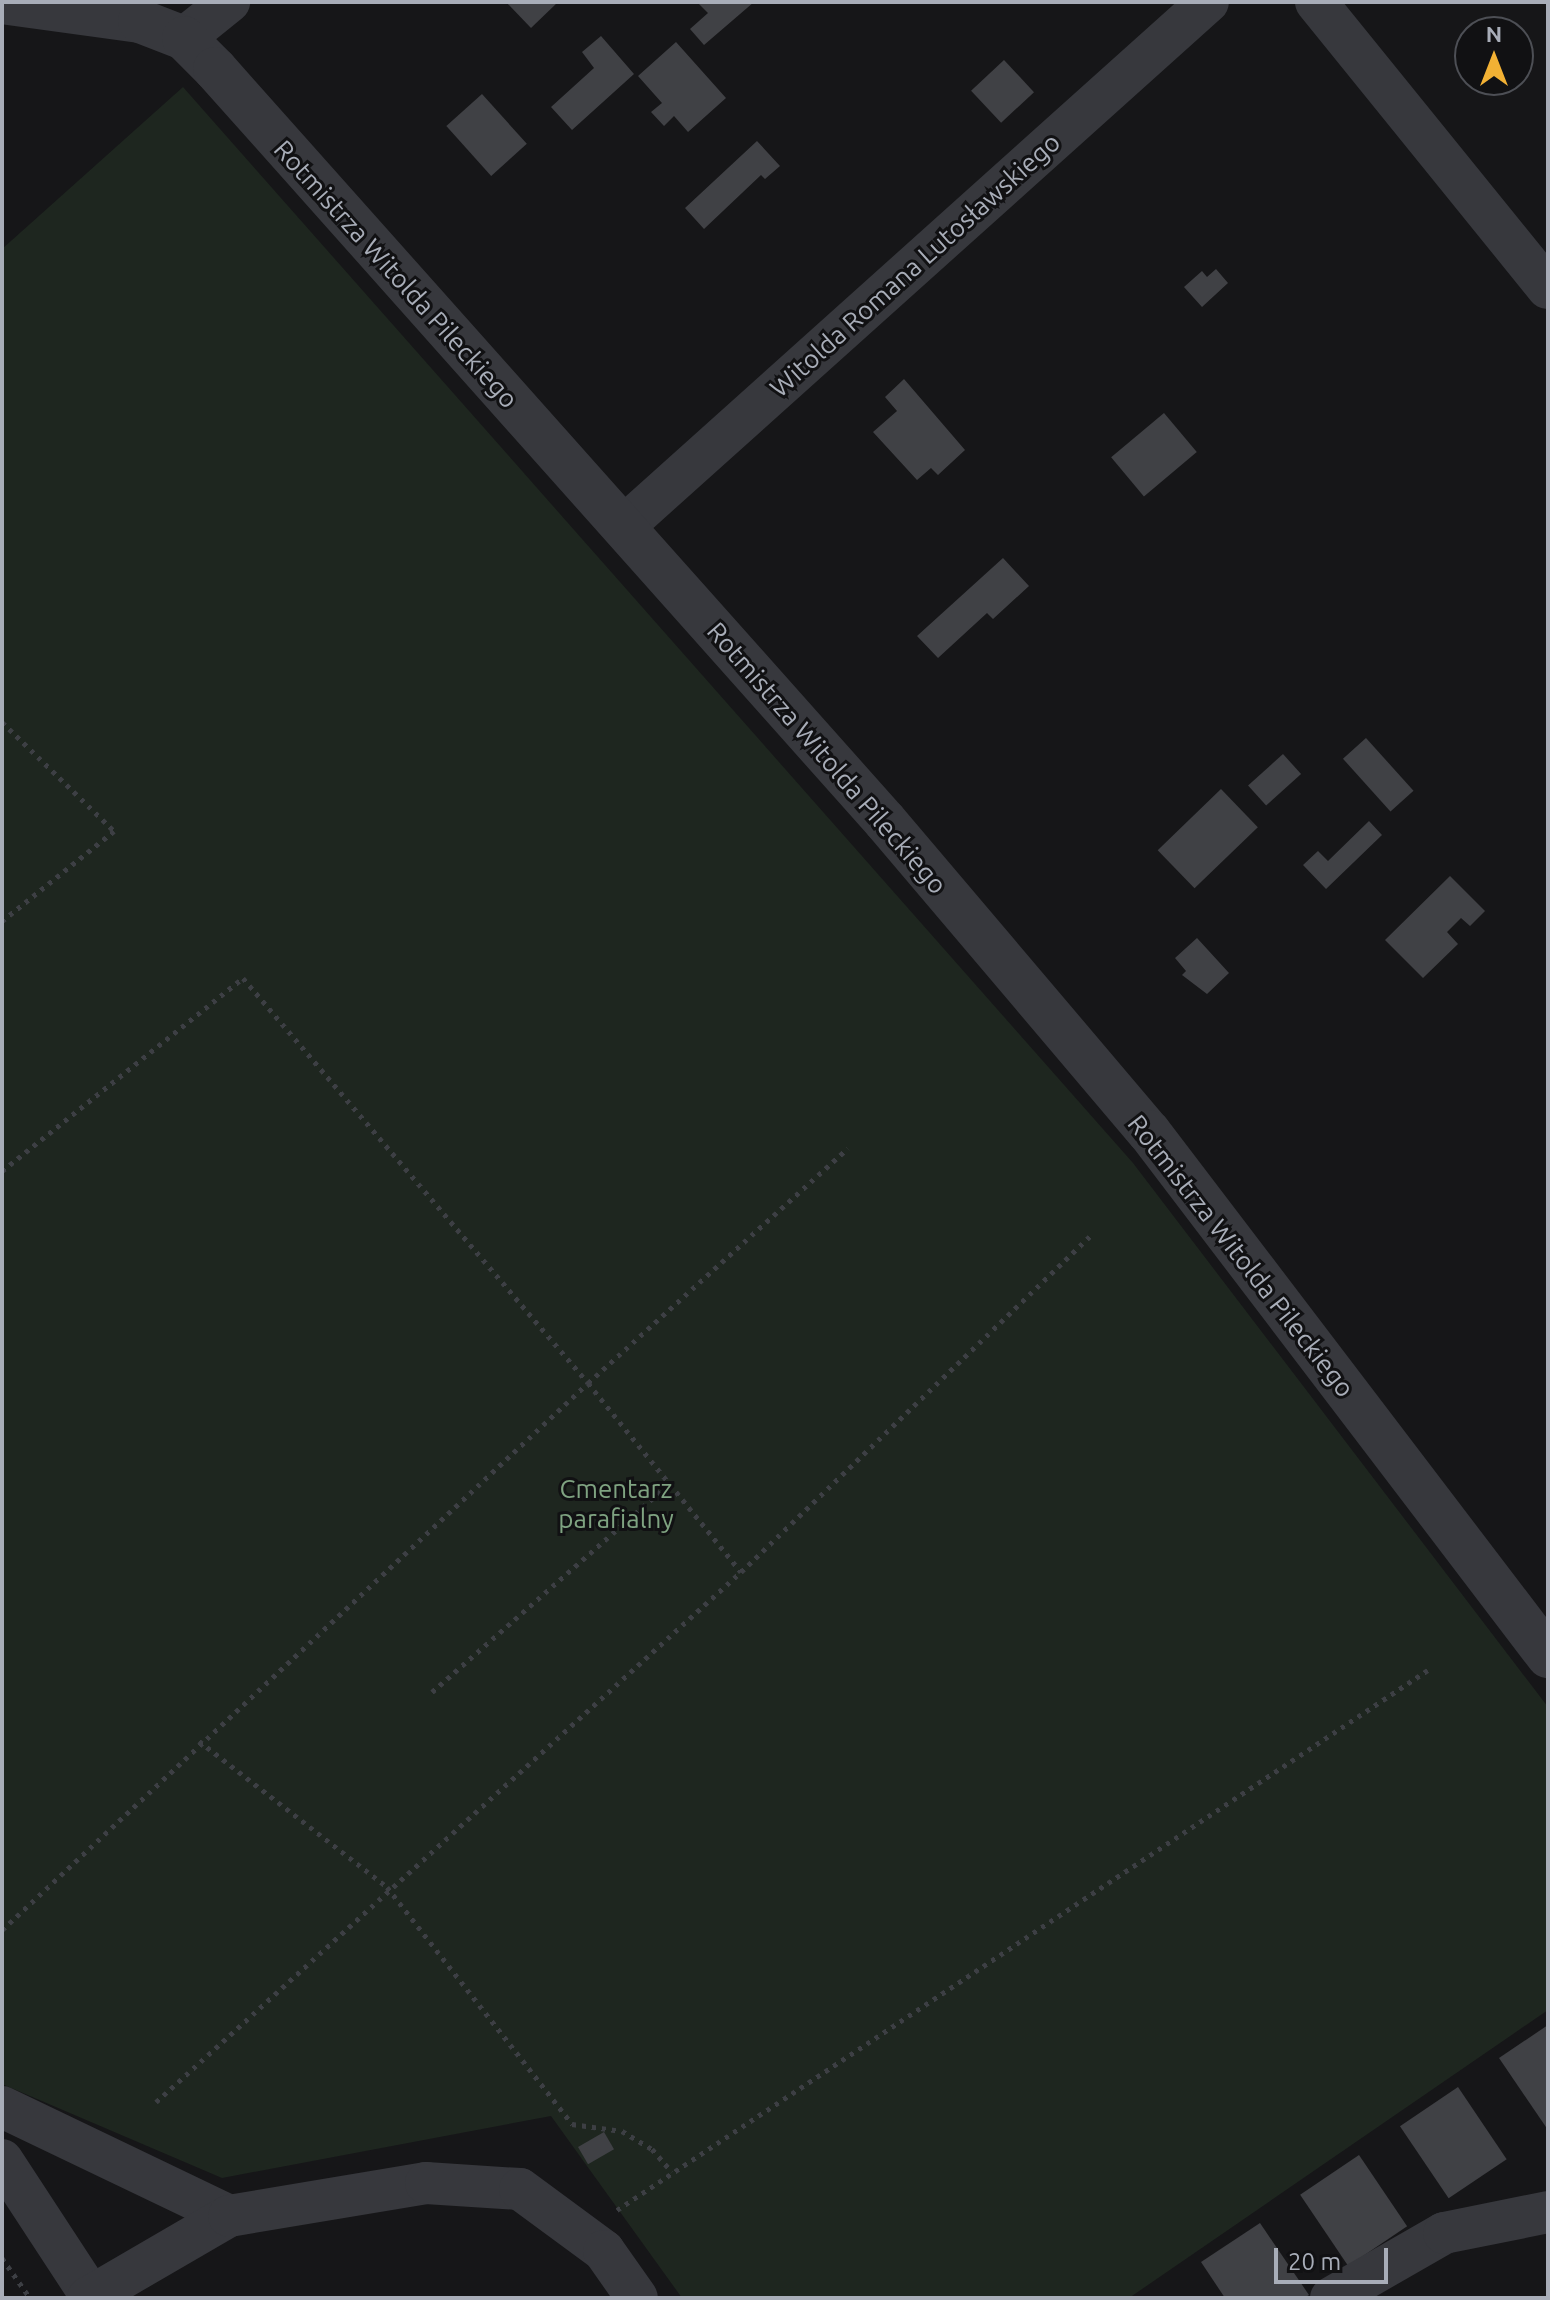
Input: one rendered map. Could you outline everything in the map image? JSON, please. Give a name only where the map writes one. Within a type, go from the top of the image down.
[{"type":"street","name":"Rotmistrza Witolda Pileckiego","points":[[2,2],[140,21],[184,38],[885,821],[1149,1132],[1541,1634]]},
{"type":"street","points":[[184,38],[229,2]]},
{"type":"street","name":"Witolda Romana Lutosławskiego","points":[[623,527],[1208,2]]},
{"type":"street","points":[[1316,2],[1548,288]]},
{"type":"street","points":[[2,2107],[229,2216]]},
{"type":"street","points":[[2,2160],[90,2297],[229,2216],[426,2183],[520,2189],[604,2251],[637,2298]]},
{"type":"street","points":[[1331,2298],[1444,2233],[1548,2212]]},
{"type":"path","points":[[2,722],[114,831],[2,921]]},
{"type":"path","points":[[2,1171],[243,978],[588,1383],[741,1572]]},
{"type":"path","points":[[2,1930],[199,1741],[848,1148]]},
{"type":"path","points":[[156,2102],[387,1887],[741,1572],[1090,1236]]},
{"type":"path","points":[[432,1692],[668,1485]]},
{"type":"path","points":[[611,2214],[1428,1670]]},
{"type":"path","points":[[199,1741],[387,1887],[572,2124],[622,2131],[652,2149],[672,2172]]},
{"type":"path","points":[[2,2258],[30,2298]]},
{"type":"green space","name":"Cmentarz parafialny","points":[[183,87],[1133,1163],[1548,1707],[1548,2010],[1129,2298],[682,2298],[551,2116],[222,2178],[2,2084],[2,249]]},
{"type":"building","points":[[506,2],[558,2],[531,28]]},
{"type":"building","points":[[697,2],[754,2],[704,45],[690,29],[708,13]]},
{"type":"building","points":[[601,36],[634,74],[572,130],[551,107],[594,68],[582,52]]},
{"type":"building","points":[[676,42],[726,98],[688,132],[674,116],[664,126],[651,112],[662,103],[638,76]]},
{"type":"building","points":[[1004,60],[1034,92],[1001,123],[971,91]]},
{"type":"building","points":[[482,94],[527,144],[491,176],[446,126]]},
{"type":"building","points":[[757,141],[780,166],[765,179],[761,175],[704,229],[685,208]]},
{"type":"building","points":[[1216,269],[1228,283],[1202,307],[1184,287],[1202,271],[1207,277]]},
{"type":"building","points":[[904,379],[965,450],[938,475],[931,468],[917,480],[873,432],[897,411],[885,397]]},
{"type":"building","points":[[1164,413],[1197,452],[1144,496],[1111,457]]},
{"type":"building","points":[[1003,558],[1029,586],[993,619],[987,613],[938,658],[917,636]]},
{"type":"building","points":[[1366,738],[1414,791],[1390,812],[1343,759]]},
{"type":"building","points":[[1283,754],[1301,774],[1266,806],[1248,785]]},
{"type":"building","points":[[1221,789],[1258,827],[1195,888],[1158,850]]},
{"type":"building","points":[[1369,821],[1382,835],[1326,889],[1303,865],[1318,851],[1328,861]]},
{"type":"building","points":[[1450,876],[1485,911],[1470,926],[1461,918],[1447,932],[1458,944],[1423,978],[1385,940]]},
{"type":"building","points":[[1197,938],[1229,973],[1207,994],[1182,975],[1186,971],[1175,958]]},
{"type":"building","points":[[1548,2025],[1548,2130],[1499,2058]]},
{"type":"building","points":[[1458,2087],[1507,2159],[1449,2198],[1400,2126]]},
{"type":"building","points":[[604,2132],[614,2149],[588,2164],[578,2147]]},
{"type":"building","points":[[1359,2155],[1407,2226],[1348,2266],[1300,2195]]},
{"type":"building","points":[[1260,2223],[1309,2295],[1304,2298],[1225,2298],[1201,2262]]}]
